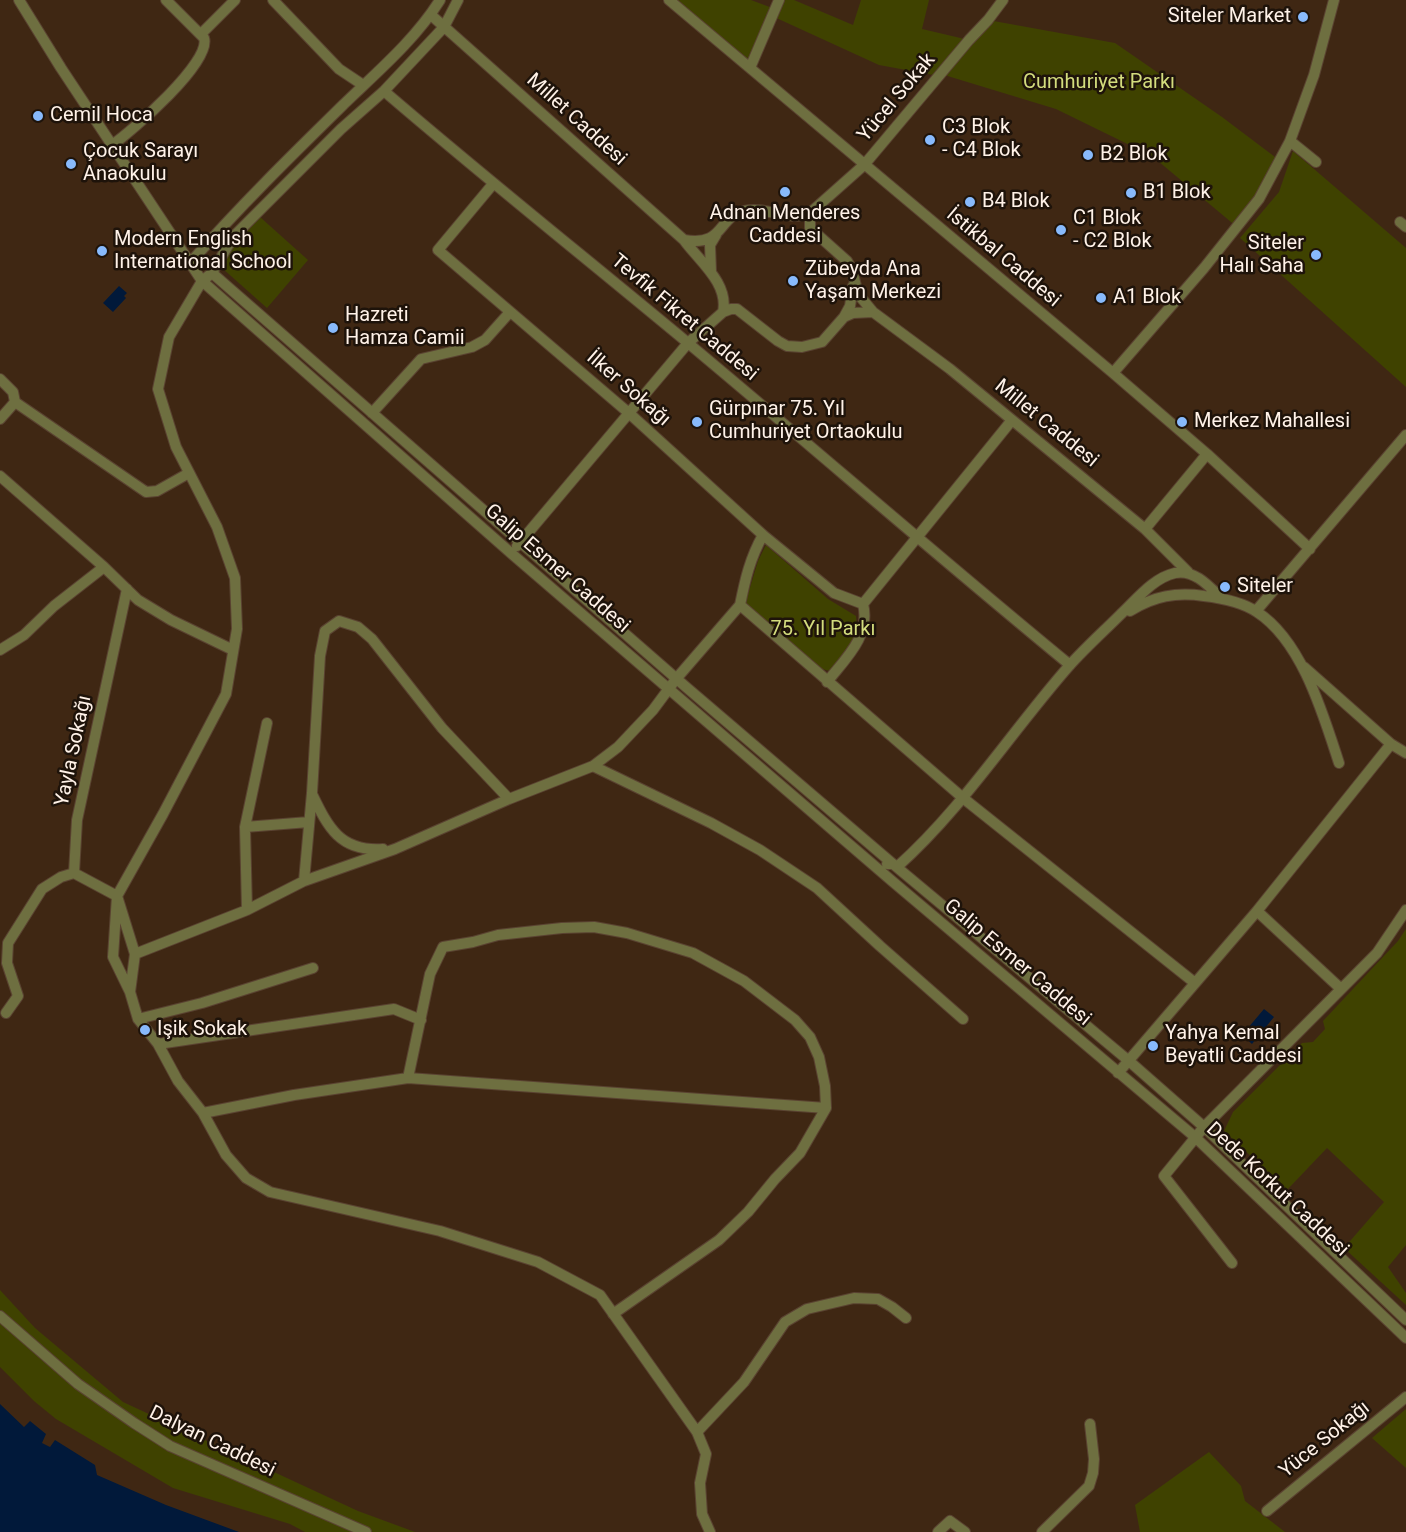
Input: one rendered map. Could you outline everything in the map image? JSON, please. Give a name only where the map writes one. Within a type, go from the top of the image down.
[{"type":"street","points":[[112,145],[138,125],[194,67],[205,50],[206,43],[201,34],[166,0]]},
{"type":"street","points":[[201,34],[235,0]]},
{"type":"street","points":[[190,263],[243,205],[431,15],[440,0]]},
{"type":"street","points":[[458,0],[444,27],[384,91],[233,237],[212,273],[202,281],[169,337],[158,389],[176,447],[217,526],[235,578],[237,629],[226,694],[117,896],[113,957],[130,992],[138,1019],[158,1044],[178,1081],[203,1113],[226,1155],[246,1178],[270,1192],[440,1231],[538,1262],[600,1296],[697,1432],[706,1454],[700,1483],[702,1514],[710,1532]]},
{"type":"street","name":"İstikbal Caddesi","points":[[669,0],[1113,373],[1207,454],[1310,549]]},
{"type":"street","points":[[750,68],[779,0]]},
{"type":"street","name":"Yücel Sokak","points":[[810,213],[864,165],[1004,0]]},
{"type":"street","points":[[1113,373],[1204,268],[1259,199],[1290,141],[1314,75],[1334,0]]},
{"type":"street","name":"Galip Esmer Caddesi","points":[[21,1],[202,281],[512,554],[1119,1073]]},
{"type":"street","points":[[278,2],[339,69],[363,86]]},
{"type":"street","name":"Millet Caddesi","points":[[431,15],[684,240],[712,274]]},
{"type":"street","name":"Tevfik Fikret Caddesi","points":[[384,91],[493,184],[688,343],[916,538],[1070,665]]},
{"type":"street","points":[[1290,141],[1316,162]]},
{"type":"street","name":"İlker Sokağı","points":[[493,184],[438,250],[630,414],[763,535],[834,593],[863,604]]},
{"type":"street","points":[[792,216],[847,261],[854,281],[850,306],[844,317],[822,342],[802,347],[787,346],[737,309],[722,291],[712,274],[709,260],[710,245],[716,235],[736,214],[744,211],[754,210],[792,216],[810,213],[809,223],[812,231]]},
{"type":"street","points":[[684,240],[706,241],[716,235]]},
{"type":"street","name":"Dede Korkut Caddesi","points":[[212,273],[676,679],[897,868],[1129,1061],[1204,1127],[1406,1320]]},
{"type":"street","name":"Millet Caddesi","points":[[854,281],[858,294],[873,312],[950,369],[1146,530],[1188,572],[1207,584],[1221,598]]},
{"type":"street","points":[[722,291],[723,312]]},
{"type":"street","points":[[512,554],[688,343],[723,312],[737,309]]},
{"type":"street","points":[[372,413],[421,359],[472,347],[485,340],[510,312]]},
{"type":"street","points":[[844,317],[853,313],[873,312]]},
{"type":"street","points":[[0,379],[13,392],[15,402],[146,492],[157,491],[189,473]]},
{"type":"street","points":[[0,419],[15,402]]},
{"type":"street","points":[[827,682],[861,637],[866,615],[863,604],[1012,420]]},
{"type":"street","points":[[1256,611],[1406,435]]},
{"type":"street","points":[[1146,530],[1207,454]]},
{"type":"street","points":[[0,476],[104,567],[138,600],[171,620],[233,650]]},
{"type":"street","points":[[135,954],[247,910],[304,881],[395,849],[509,799],[593,766],[618,747],[653,710],[676,679],[740,605],[747,571],[753,553],[763,535]]},
{"type":"street","points":[[0,650],[24,635],[54,606],[104,567]]},
{"type":"street","points":[[888,877],[884,868],[887,864],[897,868],[913,854],[963,798],[1070,665],[1151,585],[1176,573],[1188,572]]},
{"type":"street","name":"Yayla Sokağı","points":[[74,873],[77,820],[127,590]]},
{"type":"street","points":[[1114,621],[1153,598],[1169,594],[1188,593],[1221,598],[1256,611],[1284,635],[1302,665],[1338,763]]},
{"type":"street","points":[[740,605],[963,798],[1195,983]]},
{"type":"street","points":[[304,881],[312,794],[320,656],[325,632],[339,621],[358,627],[372,639],[442,728],[509,799]]},
{"type":"street","points":[[1302,665],[1391,744],[1406,753]]},
{"type":"street","points":[[247,910],[245,827],[267,723]]},
{"type":"street","points":[[1119,1073],[1257,911],[1391,744]]},
{"type":"street","points":[[593,766],[721,828],[760,850],[817,888],[963,1019]]},
{"type":"street","points":[[312,794],[328,826],[342,840],[373,850],[395,849]]},
{"type":"street","points":[[245,827],[309,822]]},
{"type":"street","points":[[6,1013],[18,996],[7,963],[8,943],[42,889],[61,877],[74,873],[117,896],[135,954],[130,992]]},
{"type":"street","points":[[1232,1263],[1164,1176],[1204,1127],[1377,952],[1406,910]]},
{"type":"street","points":[[1257,911],[1341,988]]},
{"type":"street","points":[[408,1078],[430,975],[443,947],[498,935],[562,928],[594,927],[627,933],[693,953],[744,981],[795,1020],[810,1037],[819,1057],[825,1086],[826,1108],[800,1153],[748,1212],[719,1240],[613,1314]]},
{"type":"street","points":[[138,1019],[202,1003],[313,968]]},
{"type":"street","points":[[158,1044],[394,1009],[421,1020]]},
{"type":"street","name":"Dede Korkut Caddesi","points":[[1119,1073],[1195,1137],[1406,1338]]},
{"type":"street","points":[[203,1113],[294,1095],[408,1078],[826,1108]]},
{"type":"street","points":[[697,1432],[744,1382],[785,1322],[807,1309],[854,1298],[879,1299],[906,1318]]},
{"type":"street","name":"Dalyan Caddesi","points":[[0,1316],[78,1384],[134,1424],[170,1446],[366,1532]]},
{"type":"street","name":"Yüce Sokağı","points":[[1267,1511],[1406,1397]]},
{"type":"street","points":[[1042,1532],[1089,1486],[1094,1459],[1090,1424]]},
{"type":"street","points":[[938,1532],[950,1521],[965,1532]]},
{"type":"green space","name":"Cumhuriyet Parkı","points":[[669,0],[751,0],[775,9],[779,0],[794,0],[853,25],[861,0],[929,0],[922,29],[969,40],[988,20],[1115,43],[1222,117],[1279,160],[1237,227],[1152,156],[1056,109],[941,74],[939,76],[879,65],[772,16],[749,61]]},
{"type":"green space","points":[[1293,151],[1406,248],[1406,387],[1240,238],[1279,192]]},
{"type":"green space","points":[[260,217],[308,260],[267,308],[222,268],[231,249]]},
{"type":"green space","name":"75. Yıl Parkı","points":[[766,545],[828,599],[856,616],[855,633],[850,647],[830,671],[822,669],[745,604],[758,561]]},
{"type":"green space","points":[[1406,929],[1406,1245],[1388,1267],[1406,1293],[1406,1305],[1344,1248],[1384,1202],[1327,1148],[1287,1190],[1224,1131],[1233,1112],[1302,1043],[1313,1042],[1325,1029],[1323,1021],[1398,941]]},
{"type":"green space","points":[[0,1290],[35,1328],[123,1402],[358,1511],[415,1532],[305,1532],[290,1524],[173,1488],[56,1419],[0,1367]]},
{"type":"green space","points":[[1406,1409],[1406,1468],[1372,1438]]},
{"type":"green space","points":[[1209,1452],[1241,1486],[1245,1501],[1285,1532],[1140,1532],[1135,1505]]},
{"type":"water","points":[[119,286],[127,293],[124,296],[126,298],[113,312],[103,303]]},
{"type":"water","points":[[1264,1009],[1274,1017],[1252,1044],[1242,1035]]},
{"type":"water","points":[[0,1404],[24,1427],[30,1421],[46,1434],[42,1443],[50,1447],[55,1440],[95,1465],[97,1475],[166,1505],[239,1532],[0,1532]]},
{"type":"place","name":"Siteler Market","points":[[1303,17]]},
{"type":"place","name":"Cemil Hoca","points":[[38,116]]},
{"type":"place","name":"C3 Blok - C4 Blok","points":[[930,140]]},
{"type":"place","name":"B2 Blok","points":[[1088,155]]},
{"type":"place","name":"Çocuk Sarayı Anaokulu","points":[[71,164]]},
{"type":"place","name":"Adnan Menderes Caddesi","points":[[785,192]]},
{"type":"place","name":"B1 Blok","points":[[1131,193]]},
{"type":"place","name":"B4 Blok","points":[[970,202]]},
{"type":"place","name":"C1 Blok - C2 Blok","points":[[1061,230]]},
{"type":"place","name":"Modern English International School","points":[[102,251]]},
{"type":"place","name":"Siteler Halı Saha","points":[[1316,255]]},
{"type":"place","name":"Zübeyda Ana Yaşam Merkezi","points":[[793,281]]},
{"type":"place","name":"A1 Blok","points":[[1101,298]]},
{"type":"place","name":"Hazreti Hamza Camii","points":[[333,328]]},
{"type":"place","name":"Gürpınar 75. Yıl Cumhuriyet Ortaokulu","points":[[697,422]]},
{"type":"place","name":"Merkez Mahallesi","points":[[1182,422]]},
{"type":"place","name":"Siteler","points":[[1225,587]]},
{"type":"place","name":"Işik Sokak","points":[[145,1030]]},
{"type":"place","name":"Yahya Kemal Beyatli Caddesi","points":[[1153,1046]]}]
